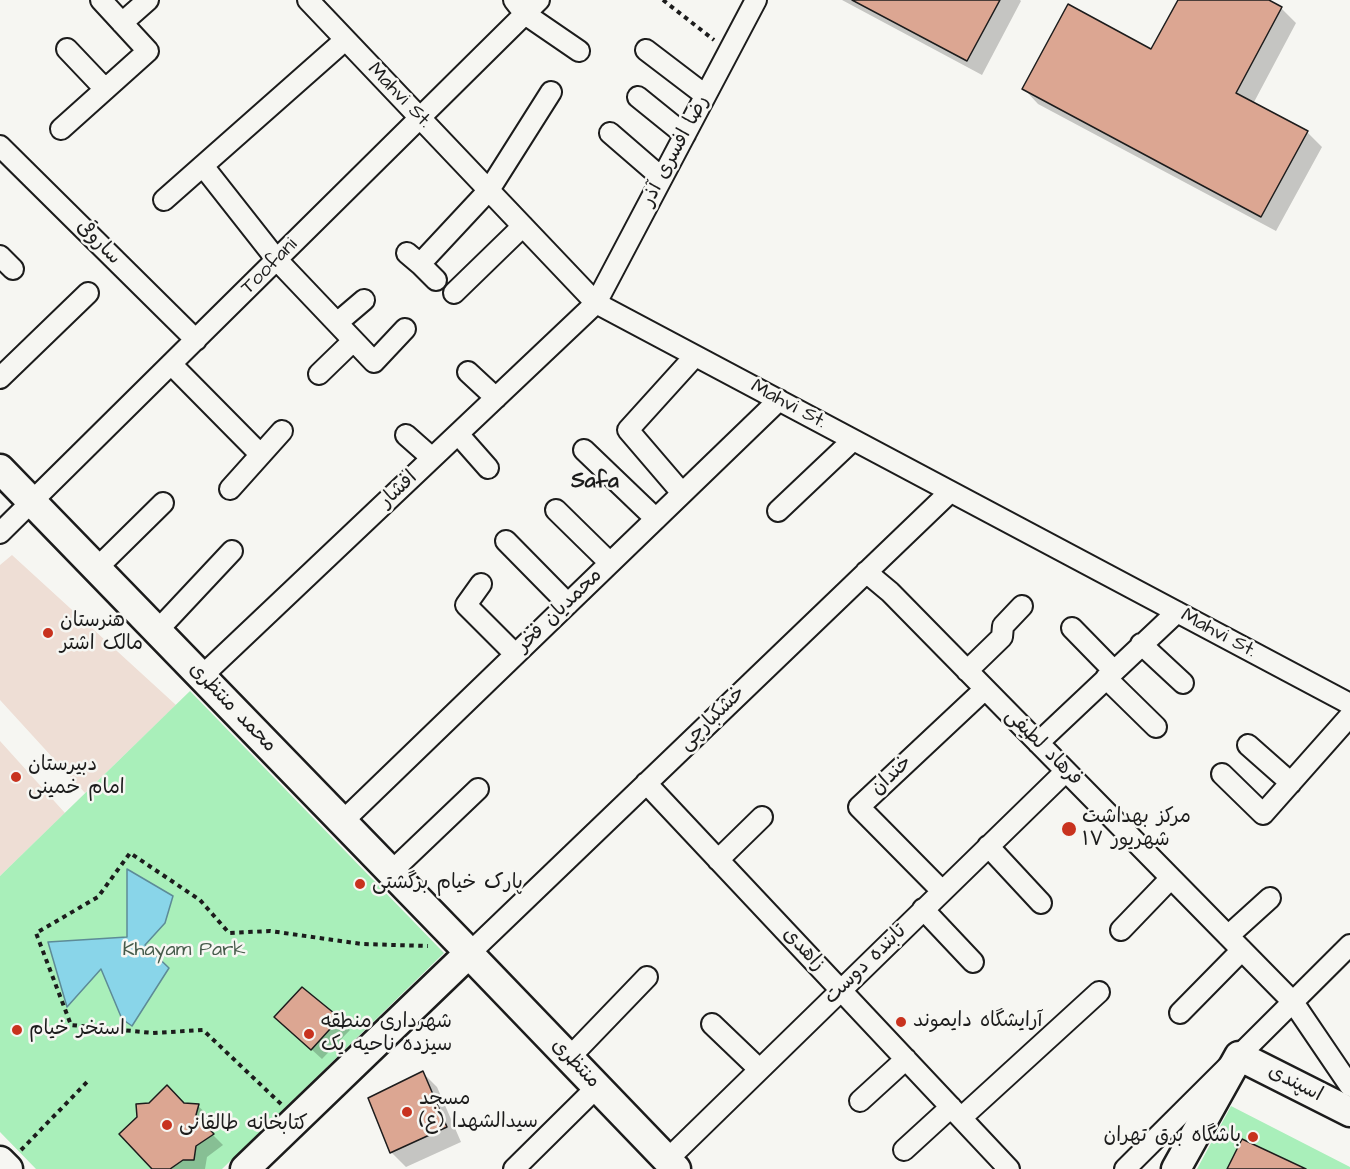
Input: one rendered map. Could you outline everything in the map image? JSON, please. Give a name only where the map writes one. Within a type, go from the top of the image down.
[{"type":"main road","name":"محمد منتظری","points":[[0,469],[469,953]]},
{"type":"main road","name":"منتظری","points":[[469,953],[671,1164]]},
{"type":"main road","name":"خشکبارچی","points":[[257,1165],[297,1119],[469,953]]},
{"type":"main road","name":"اسپندی","points":[[1239,1056],[1350,1112]]},
{"type":"main road","points":[[1176,1169],[1239,1056]]},
{"type":"street","points":[[61,129],[148,51],[101,0]]},
{"type":"street","points":[[122,23],[148,0]]},
{"type":"street","name":"Mahvi St.","points":[[308,0],[596,303],[1350,704]]},
{"type":"street","name":"Toofani","points":[[0,533],[420,118],[519,7],[539,0]]},
{"type":"street","name":"رضا افسری آذر","points":[[596,303],[756,0]]},
{"type":"street","points":[[519,7],[579,51]]},
{"type":"street","points":[[164,200],[345,40]]},
{"type":"street","points":[[67,49],[105,89]]},
{"type":"street","points":[[646,50],[705,95]]},
{"type":"street","points":[[436,280],[413,259],[489,190],[551,92]]},
{"type":"street","points":[[638,97],[685,135]]},
{"type":"street","points":[[610,133],[662,178]]},
{"type":"street","name":"ساروقی","points":[[0,146],[196,340]]},
{"type":"street","points":[[203,166],[277,260],[374,362],[405,329]]},
{"type":"street","points":[[454,293],[523,226]]},
{"type":"street","points":[[0,378],[88,293]]},
{"type":"street","points":[[337,323],[364,300]]},
{"type":"street","name":"افشار","points":[[201,676],[596,303]]},
{"type":"street","points":[[319,375],[353,340]]},
{"type":"street","points":[[682,493],[628,430],[695,356]]},
{"type":"street","points":[[171,364],[260,454]]},
{"type":"street","points":[[468,372],[496,398]]},
{"type":"street","name":"محمدیان فخر","points":[[342,822],[778,400]]},
{"type":"street","points":[[230,489],[282,431]]},
{"type":"street","points":[[458,434],[488,468]]},
{"type":"street","points":[[406,435],[432,458]]},
{"type":"street","points":[[778,511],[853,440]]},
{"type":"street","points":[[584,450],[656,519]]},
{"type":"street","name":"خشکبارچی","points":[[469,953],[950,492]]},
{"type":"street","points":[[96,568],[163,503]]},
{"type":"street","points":[[556,510],[610,563]]},
{"type":"street","points":[[506,541],[568,604]]},
{"type":"street","points":[[157,631],[232,551]]},
{"type":"street","name":"فرهاد لطیفی","points":[[866,572],[890,592],[1293,1002],[1350,1086]]},
{"type":"street","points":[[481,584],[466,605],[515,654]]},
{"type":"street","points":[[967,671],[1002,637],[1003,626],[1022,606]]},
{"type":"street","points":[[1038,743],[1177,612]]},
{"type":"street","points":[[1072,628],[1156,727]]},
{"type":"street","points":[[1141,644],[1184,683]]},
{"type":"street","name":"خندان","points":[[942,891],[859,807],[985,689]]},
{"type":"street","points":[[1222,774],[1263,814],[1350,717]]},
{"type":"street","points":[[1248,745],[1291,783]]},
{"type":"street","name":"تابنده دوست","points":[[671,1164],[759,1069],[1066,771]]},
{"type":"street","name":"زاهدی","points":[[646,783],[1009,1169]]},
{"type":"street","points":[[391,872],[478,789]]},
{"type":"street","points":[[718,860],[762,817]]},
{"type":"street","points":[[988,846],[1041,903]]},
{"type":"street","points":[[1121,930],[1171,878]]},
{"type":"street","points":[[1228,936],[1270,898]]},
{"type":"street","points":[[923,909],[973,962]]},
{"type":"street","points":[[1125,1169],[1350,945]]},
{"type":"street","points":[[1180,1013],[1242,950]]},
{"type":"street","points":[[569,1058],[647,976]]},
{"type":"street","points":[[904,1150],[956,1113],[1099,992]]},
{"type":"street","points":[[712,1024],[759,1069]]},
{"type":"street","points":[[860,1101],[906,1059]]},
{"type":"street","points":[[514,1169],[597,1087]]},
{"type":"path","points":[[663,0],[728,52]]},
{"type":"path","points":[[297,1119],[203,1030],[153,1034],[71,1024],[36,933],[98,897],[130,853],[200,900],[229,933],[270,931],[362,944],[469,953]]},
{"type":"path","points":[[4,1165],[89,1080]]},
{"type":"shaded area","name":"هنرستان مالک اشتر","points":[[12,555],[176,705],[85,793],[0,700],[0,565]]},
{"type":"shaded area","name":"دبیرستان امام خمینی","points":[[0,741],[65,813],[0,876]]},
{"type":"green space","name":"Khayam Park","points":[[190,691],[444,953],[222,1169],[36,1169],[0,1132],[0,876]]},
{"type":"green space","name":"باشگاه برق تهران","points":[[1231,1106],[1350,1167],[1350,1169],[1197,1169]]},
{"type":"water","points":[[127,869],[173,896],[165,923],[145,945],[169,968],[132,1026],[122,1019],[101,969],[67,1007],[48,942],[127,937]]},
{"type":"building","points":[[852,0],[1000,0],[967,61]]},
{"type":"building","points":[[1178,0],[1269,0],[1282,7],[1236,93],[1308,131],[1261,217],[1022,89],[1068,4],[1151,49]]},
{"type":"building","name":"شهرداری منطقه سیزده ناحیه یک","points":[[302,987],[340,1018],[311,1050],[274,1017]]},
{"type":"building","name":"مسجد سیدالشهدا (ع)","points":[[423,1071],[447,1127],[390,1153],[368,1098]]},
{"type":"building","name":"کتابخانه طالقانی","points":[[167,1085],[184,1103],[199,1104],[196,1115],[214,1134],[196,1146],[194,1160],[183,1160],[170,1169],[152,1169],[119,1134],[137,1117],[136,1104],[149,1103]]},
{"type":"building","points":[[1242,1139],[1306,1169],[1227,1169]]},
{"type":"place","name":"هنرستان مالک اشتر","points":[[48,633]]},
{"type":"place","name":"دبیرستان امام خمینی","points":[[16,777]]},
{"type":"place","name":"مرکز بهداشت ۱۷ شهریور","points":[[1069,829]]},
{"type":"place","name":"پارک خیام برگشتی","points":[[360,884]]},
{"type":"place","name":"آرایشگاه دایموند","points":[[901,1022]]},
{"type":"place","name":"استخر خیام","points":[[17,1030]]},
{"type":"place","name":"شهرداری منطقه سیزده ناحیه یک","points":[[309,1034]]},
{"type":"place","name":"مسجد سیدالشهدا (ع)","points":[[407,1112]]},
{"type":"place","name":"کتابخانه طالقانی","points":[[167,1125]]},
{"type":"place","name":"باشگاه برق تهران","points":[[1253,1137]]},
{"type":"district","name":"Safa","points":[[595,483]]}]
